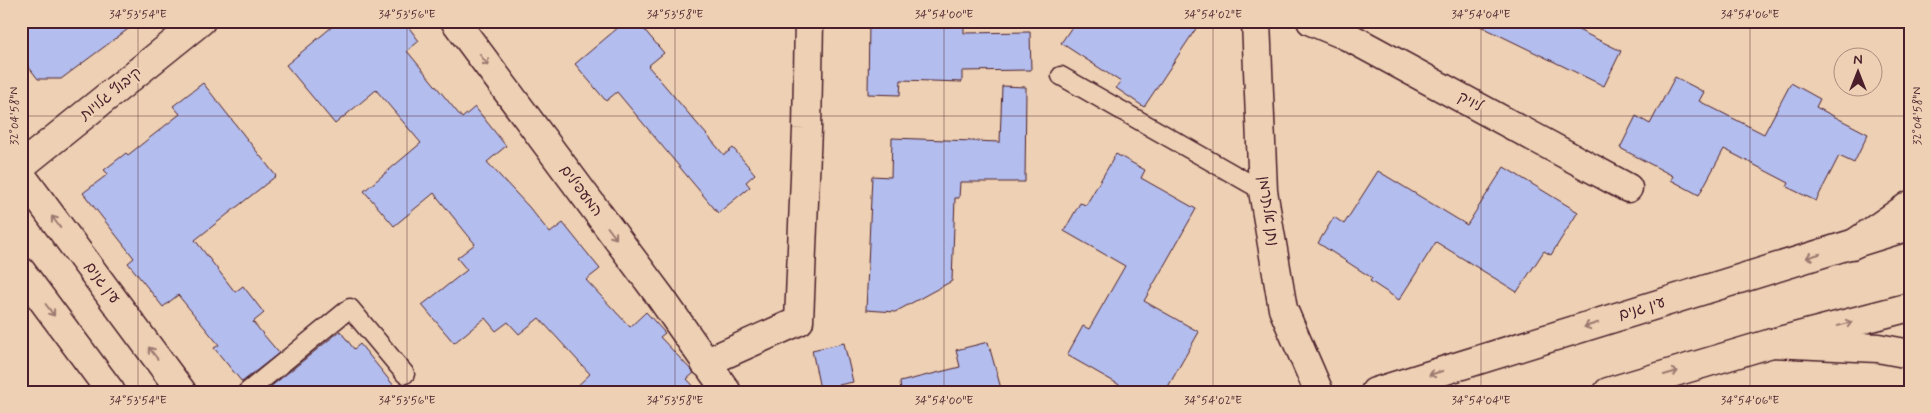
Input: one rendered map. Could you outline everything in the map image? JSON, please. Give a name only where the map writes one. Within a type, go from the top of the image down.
[{"type":"main road","name":"קיבוץ גלויות","points":[[21,166],[201,21]]},
{"type":"main road","name":"המעפילים","points":[[454,21],[659,295],[727,392]]},
{"type":"main road","points":[[705,363],[800,321],[810,21]]},
{"type":"main road","name":"נתן אלתרמן","points":[[1256,21],[1263,191],[1284,309],[1319,392]]},
{"type":"main road","name":"ליויק","points":[[1311,21],[1347,36],[1628,188]]},
{"type":"main road","name":"עין גנים","points":[[21,175],[182,392]]},
{"type":"main road","points":[[1852,245],[1910,205]]},
{"type":"main road","name":"עין גנים","points":[[1375,392],[1910,226]]},
{"type":"main road","points":[[21,271],[111,392]]},
{"type":"main road","points":[[1608,392],[1772,343],[1910,307]]},
{"type":"main road","points":[[1772,343],[1878,348],[1910,354]]},
{"type":"lane","points":[[1061,76],[1263,191]]},
{"type":"lane","points":[[247,392],[350,308],[405,374]]},
{"type":"building","points":[[21,21],[139,21],[61,79],[38,79],[21,57]]},
{"type":"building","points":[[339,21],[404,21],[419,41],[407,51],[462,118],[475,107],[506,146],[487,162],[529,207],[550,233],[563,223],[600,269],[586,280],[630,327],[646,312],[665,333],[660,337],[694,373],[687,379],[699,392],[571,392],[590,374],[539,318],[519,334],[508,322],[496,331],[485,318],[454,343],[422,305],[467,270],[457,258],[475,244],[434,193],[394,226],[364,191],[421,143],[376,90],[335,124],[286,65]]},
{"type":"building","points":[[626,21],[637,21],[664,53],[648,66],[724,155],[733,148],[755,174],[746,182],[750,187],[718,213],[617,92],[606,101],[575,64]]},
{"type":"building","points":[[869,21],[964,23],[964,33],[1030,32],[1031,70],[962,71],[962,82],[901,80],[900,95],[868,94]]},
{"type":"building","points":[[1076,21],[1201,21],[1144,107],[1116,88],[1121,82],[1061,43]]},
{"type":"building","points":[[1470,21],[1560,21],[1621,51],[1604,86]]},
{"type":"building","points":[[1675,77],[1704,92],[1699,101],[1764,134],[1791,83],[1820,99],[1816,107],[1868,134],[1854,163],[1839,156],[1816,201],[1787,187],[1789,183],[1724,149],[1699,195],[1671,180],[1673,176],[1620,148],[1636,116],[1650,124]]},
{"type":"building","points":[[203,83],[276,176],[195,240],[235,292],[243,286],[264,313],[253,322],[279,353],[242,382],[214,348],[219,345],[178,295],[163,307],[128,263],[134,258],[83,193],[108,174],[104,170],[126,153],[128,155],[180,114],[173,106]]},
{"type":"building","points":[[1002,86],[1026,87],[1025,182],[960,182],[959,198],[955,198],[952,281],[895,312],[866,310],[872,176],[891,177],[892,138],[1000,142]]},
{"type":"building","points":[[1116,154],[1145,170],[1141,178],[1196,209],[1144,301],[1199,332],[1165,392],[1132,392],[1067,355],[1083,326],[1089,329],[1125,266],[1064,231],[1080,203],[1086,205]]},
{"type":"building","points":[[1504,167],[1578,212],[1551,255],[1544,251],[1517,292],[1436,242],[1399,300],[1370,281],[1372,278],[1318,243],[1334,217],[1344,224],[1378,171],[1467,225]]},
{"type":"building","points":[[340,331],[354,349],[360,344],[399,392],[264,392]]},
{"type":"building","points":[[988,342],[1002,392],[901,392],[900,382],[960,367],[956,350]]},
{"type":"building","points":[[844,343],[853,382],[820,389],[812,350]]}]
